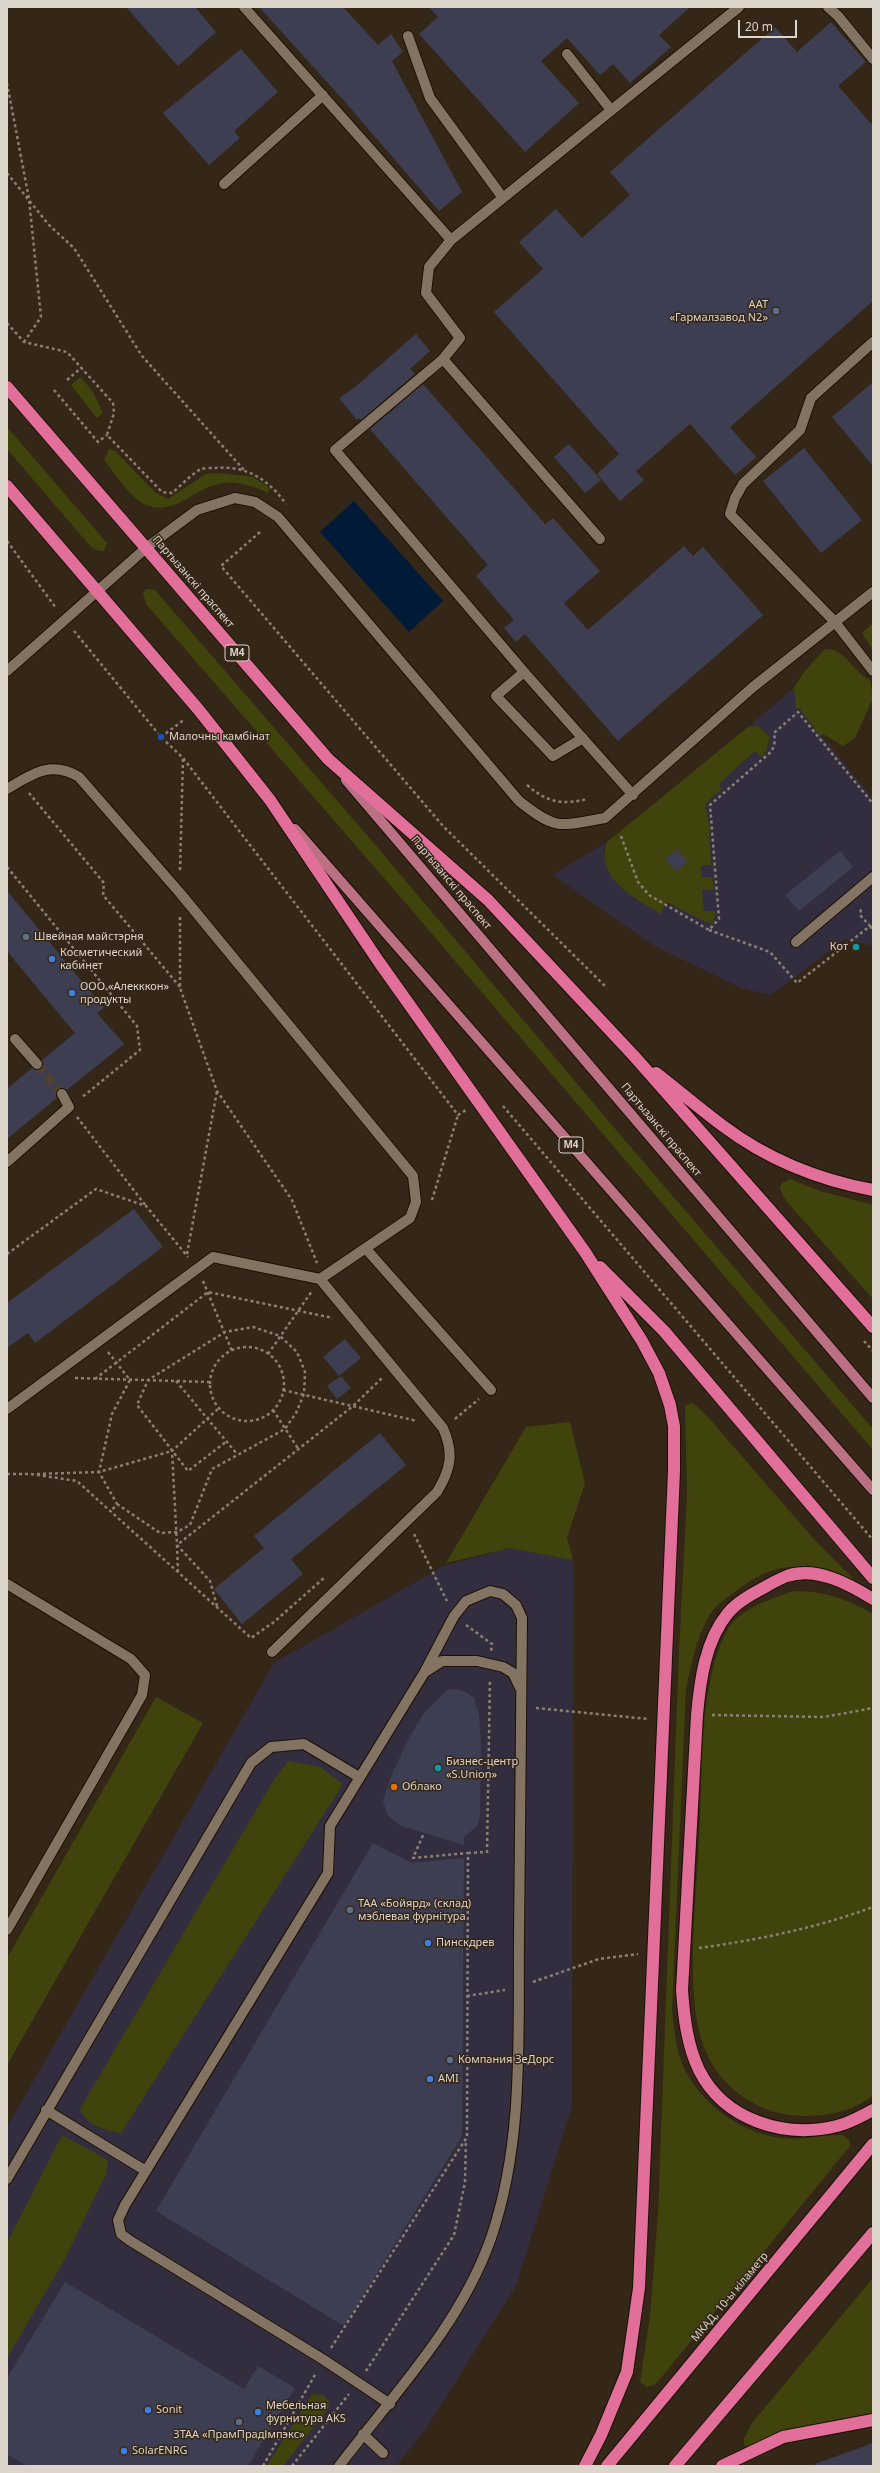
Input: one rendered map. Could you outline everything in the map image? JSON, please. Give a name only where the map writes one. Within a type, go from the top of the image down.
[{"type":"highway","name":"Партызанскі праспект","points":[[7,387],[328,759]]},
{"type":"highway","name":"М4","points":[[7,486],[198,710],[270,800]]},
{"type":"highway","points":[[328,759],[488,900],[634,1056],[873,1327]]},
{"type":"highway","points":[[270,800],[379,962],[585,1252],[642,1341],[659,1373],[670,1405],[675,1442],[640,2288],[627,2372],[601,2435],[586,2466]]},
{"type":"highway","points":[[634,1056],[724,1126],[761,1150],[796,1168],[828,1179],[873,1190]]},
{"type":"highway","points":[[585,1252],[664,1331],[873,1578]]},
{"type":"highway","points":[[873,1599],[829,1577],[809,1573],[787,1576],[750,1595],[728,1613],[712,1643],[700,1685],[697,1715],[682,1990],[685,2026],[690,2047],[699,2070],[712,2089],[731,2108],[752,2120],[774,2128],[794,2131],[837,2126],[873,2110]]},
{"type":"highway","name":"МКАД, 10-ы кіламетр","points":[[607,2466],[873,2144]]},
{"type":"highway","points":[[674,2466],[873,2233]]},
{"type":"highway","points":[[722,2466],[783,2437],[873,2420]]},
{"type":"main road","name":"Партызанскі праспект","points":[[328,759],[873,1398]]},
{"type":"main road","name":"М4","points":[[270,800],[873,1490]]},
{"type":"street","points":[[244,7],[451,240]]},
{"type":"street","points":[[633,795],[524,672],[335,450],[443,359],[460,338],[426,293],[429,266],[451,240],[739,7]]},
{"type":"street","points":[[828,7],[838,16],[873,59]]},
{"type":"street","points":[[408,36],[430,98],[503,198]]},
{"type":"street","points":[[567,54],[611,110]]},
{"type":"street","points":[[224,184],[323,95]]},
{"type":"street","points":[[873,342],[811,398],[800,430],[743,484],[735,498],[730,514],[836,622],[873,671]]},
{"type":"street","points":[[443,359],[600,539]]},
{"type":"street","points":[[7,672],[66,622],[146,548],[197,510],[235,498],[256,502],[278,517],[519,801],[539,816],[560,825],[577,825],[605,818],[633,795],[753,687],[873,592]]},
{"type":"street","points":[[524,672],[496,696],[553,756],[583,738]]},
{"type":"street","points":[[7,789],[44,770],[55,768],[67,770],[79,777],[180,893],[413,1176],[416,1202],[410,1218],[367,1250],[320,1280]]},
{"type":"street","points":[[796,942],[873,877]]},
{"type":"street","points":[[15,1039],[37,1064]]},
{"type":"street","points":[[7,1162],[70,1107],[62,1094]]},
{"type":"street","points":[[367,1250],[491,1390]]},
{"type":"street","points":[[7,1410],[213,1257],[320,1280],[443,1428],[450,1453],[448,1475],[437,1492],[272,1652]]},
{"type":"street","points":[[7,1584],[131,1659],[145,1675],[142,1695],[7,1930]]},
{"type":"street","points":[[339,2466],[363,2434],[390,2404],[447,2323],[471,2280],[490,2239],[503,2197],[512,2147],[518,2046],[522,1618],[516,1605],[503,1594],[490,1591],[466,1601],[454,1616],[424,1673],[330,1826],[328,1872],[146,2171],[118,2220],[121,2234],[324,2360],[390,2404]]},
{"type":"street","points":[[424,1673],[442,1661],[477,1661],[504,1667],[513,1673],[522,1692]]},
{"type":"street","points":[[7,2179],[46,2110],[251,1763],[271,1747],[304,1744],[359,1777]]},
{"type":"street","points":[[46,2110],[146,2171]]},
{"type":"street","points":[[363,2434],[383,2453]]},
{"type":"path","points":[[7,83],[29,199],[41,317],[24,342]]},
{"type":"path","points":[[7,172],[49,225],[74,248],[142,356],[244,470],[274,488],[289,508]]},
{"type":"path","points":[[7,323],[24,342],[67,352],[113,403],[114,413],[107,435],[98,442],[54,390]]},
{"type":"path","points":[[67,380],[81,368]]},
{"type":"path","points":[[107,435],[162,492],[172,493],[201,469],[226,467],[244,470]]},
{"type":"path","points":[[260,532],[221,566],[443,826],[607,988]]},
{"type":"path","points":[[7,541],[66,622],[162,736],[183,758],[458,1115]]},
{"type":"path","points":[[162,736],[198,710]]},
{"type":"path","points":[[621,836],[638,882],[649,895],[709,930],[718,919],[710,805],[772,751],[775,741],[774,733],[798,712],[873,804]]},
{"type":"path","points":[[183,758],[180,893],[180,988],[217,1091],[292,1200],[318,1265],[320,1280],[268,1354]]},
{"type":"path","points":[[19,782],[104,883],[103,895],[180,988]]},
{"type":"path","points":[[526,784],[536,793],[565,804],[588,799]]},
{"type":"path","points":[[7,867],[137,1026],[140,1050],[70,1107],[146,1206],[198,1268],[232,1351]]},
{"type":"path","points":[[870,926],[873,930]]},
{"type":"path","points":[[187,1255],[217,1091]]},
{"type":"path","points":[[499,1101],[873,1540]]},
{"type":"path","points":[[435,1189],[458,1115],[466,1109]]},
{"type":"path","points":[[7,1254],[96,1188],[146,1206]]},
{"type":"path","points":[[95,1378],[208,1292],[334,1318]]},
{"type":"path","points":[[130,1380],[112,1414],[99,1472],[117,1504],[160,1533],[177,1532],[190,1525],[212,1469],[285,1429],[296,1413],[304,1394],[304,1372],[297,1352],[280,1336],[253,1326],[225,1332],[148,1380],[137,1405],[188,1471],[226,1441]]},
{"type":"path","points":[[100,1341],[130,1380]]},
{"type":"path","points":[[251,1348],[268,1354],[281,1370],[283,1390],[280,1400],[273,1410],[263,1417],[246,1420],[228,1416],[219,1408],[211,1392],[210,1382],[217,1364],[232,1351],[251,1348]]},
{"type":"path","points":[[177,1545],[353,1406],[385,1375],[389,1381]]},
{"type":"path","points":[[51,1377],[210,1382]]},
{"type":"path","points":[[176,1381],[237,1454]]},
{"type":"path","points":[[283,1390],[422,1422],[417,1416]]},
{"type":"path","points":[[443,1428],[491,1390]]},
{"type":"path","points":[[7,1474],[99,1472],[172,1451],[219,1408]]},
{"type":"path","points":[[273,1410],[299,1450]]},
{"type":"path","points":[[172,1451],[178,1572]]},
{"type":"path","points":[[31,1474],[77,1481],[251,1638],[274,1622],[326,1576]]},
{"type":"path","points":[[111,1511],[117,1504]]},
{"type":"path","points":[[408,1520],[454,1616],[492,1644],[490,1664],[487,1852],[413,1858],[424,1833]]},
{"type":"path","points":[[177,1545],[210,1581],[217,1607]]},
{"type":"path","points":[[292,2466],[358,2383],[454,2236],[465,2182],[468,1853]]},
{"type":"path","points":[[263,2466],[324,2360],[466,2137]]},
{"type":"shaded area","points":[[81,377],[93,392],[103,413],[97,418],[71,385]]},
{"type":"shaded area","points":[[7,427],[107,543],[104,551],[96,550],[91,547],[7,449]]},
{"type":"shaded area","points":[[109,449],[115,451],[156,493],[168,499],[206,474],[220,473],[253,477],[270,488],[268,493],[241,484],[224,483],[213,485],[174,505],[153,507],[142,503],[131,494],[104,460]]},
{"type":"shaded area","points":[[146,589],[155,590],[372,841],[628,1144],[873,1429],[873,1450],[403,900],[146,604],[143,593]]},
{"type":"shaded area","points":[[873,623],[873,651],[862,633]]},
{"type":"shaded area","points":[[825,649],[838,652],[844,656],[859,672],[870,680],[873,698],[855,738],[843,746],[823,734],[820,736],[799,708],[796,709],[794,688],[804,672]]},
{"type":"shaded area","points":[[794,688],[796,709],[799,708],[873,799],[873,946],[845,939],[771,995],[741,988],[653,945],[553,875],[607,842],[603,852],[631,895],[715,918],[704,911],[701,889],[714,889],[701,878],[701,866],[711,865],[709,823],[705,804],[722,789],[718,784],[756,751],[761,757],[769,745],[770,737],[758,726],[748,727]]},
{"type":"shaded area","points":[[758,726],[770,737],[766,752],[761,757],[755,751],[719,784],[722,789],[705,804],[709,823],[711,865],[701,866],[701,877],[712,877],[714,889],[702,890],[704,911],[716,911],[713,923],[706,922],[666,902],[661,914],[619,886],[606,866],[605,855],[607,842],[748,727]]},
{"type":"shaded area","points":[[790,1179],[820,1191],[873,1205],[873,1299],[786,1201],[780,1189],[781,1184]]},
{"type":"shaded area","points":[[693,1403],[707,1416],[813,1538],[860,1586],[843,1578],[812,1569],[797,1567],[782,1568],[768,1572],[752,1580],[721,1602],[709,1616],[701,1633],[686,1688],[672,2010],[679,2055],[685,2071],[705,2099],[718,2110],[748,2129],[788,2139],[843,2135],[850,2141],[850,2146],[656,2384],[647,2387],[640,2382],[650,2316],[658,2213],[679,1652],[687,1493],[685,1405]]},
{"type":"shaded area","points":[[570,1422],[585,1483],[567,1537],[573,1560],[510,1548],[446,1563],[526,1427]]},
{"type":"shaded area","points":[[510,1548],[573,1560],[572,2106],[516,2286],[425,2430],[396,2466],[7,2466],[7,2127],[274,1663],[444,1566]]},
{"type":"shaded area","points":[[794,1591],[826,1594],[845,1600],[873,1614],[873,2095],[855,2107],[833,2113],[811,2116],[789,2115],[774,2112],[746,2099],[723,2079],[706,2053],[701,2038],[696,2016],[693,1965],[693,1939],[705,1711],[711,1676],[725,1633],[736,1619],[759,1604]]},
{"type":"shaded area","points":[[156,1697],[203,1723],[7,2065],[7,1958]]},
{"type":"shaded area","points":[[288,1761],[320,1767],[343,1784],[121,2133],[109,2131],[91,2123],[86,2119],[80,2109],[272,1783]]},
{"type":"shaded area","points":[[62,2135],[108,2160],[106,2174],[65,2259],[7,2358],[7,2243]]},
{"type":"shaded area","points":[[873,2278],[873,2415],[749,2447],[744,2445],[744,2439],[752,2423]]},
{"type":"shaded area","points":[[312,2394],[323,2395],[329,2401],[328,2409],[283,2466],[267,2466]]},
{"type":"water","points":[[354,501],[443,601],[409,632],[320,532]]},
{"type":"building","points":[[126,7],[195,7],[216,32],[178,66]]},
{"type":"building","points":[[259,7],[343,7],[378,45],[391,34],[403,52],[392,61],[462,192],[439,211],[346,103]]},
{"type":"building","points":[[429,7],[690,7],[659,35],[671,47],[630,83],[613,64],[600,75],[567,38],[541,61],[579,103],[525,152],[419,34],[438,17]]},
{"type":"building","points":[[831,22],[866,62],[838,86],[873,126],[873,301],[730,427],[756,457],[735,475],[690,424],[636,471],[644,480],[620,501],[597,474],[619,454],[494,312],[543,269],[519,242],[556,209],[582,238],[630,195],[610,172],[775,27],[797,52]]},
{"type":"building","points":[[241,49],[278,92],[234,131],[240,138],[209,165],[163,113]]},
{"type":"building","points":[[416,334],[430,351],[410,369],[415,374],[361,420],[359,418],[357,420],[339,398],[355,387]]},
{"type":"building","points":[[873,382],[873,466],[832,417]]},
{"type":"building","points":[[423,384],[545,524],[553,518],[600,571],[564,603],[588,630],[684,546],[693,556],[703,547],[763,615],[618,741],[525,634],[516,642],[504,628],[514,620],[476,576],[488,565],[370,429]]},
{"type":"building","points":[[569,444],[601,480],[585,493],[554,457]]},
{"type":"building","points":[[804,448],[862,520],[821,553],[763,481]]},
{"type":"building","points":[[677,849],[688,862],[676,871],[665,859]]},
{"type":"building","points":[[840,851],[853,867],[799,911],[785,895]]},
{"type":"building","points":[[7,891],[104,1008],[97,1013],[124,1044],[67,1090],[59,1089],[56,1093],[57,1098],[7,1139],[7,1089],[32,1068],[41,1069],[43,1066],[42,1060],[75,1033],[7,951]]},
{"type":"building","points":[[134,1209],[163,1247],[35,1343],[28,1333],[7,1348],[7,1303]]},
{"type":"building","points":[[345,1339],[361,1358],[339,1376],[323,1357]]},
{"type":"building","points":[[341,1376],[351,1388],[337,1399],[327,1386]]},
{"type":"building","points":[[380,1433],[406,1465],[291,1559],[303,1574],[242,1624],[214,1589],[264,1548],[254,1536]]},
{"type":"building","name":"Бизнес-центр «S.Union»","points":[[456,1689],[466,1692],[474,1698],[479,1715],[481,1742],[480,1816],[477,1826],[464,1837],[464,1845],[401,1826],[388,1816],[383,1801],[392,1774],[409,1738],[424,1713],[447,1690]]},
{"type":"building","points":[[373,1843],[412,1863],[464,1858],[462,2136],[344,2326],[156,2211]]},
{"type":"building","points":[[65,2282],[244,2389],[258,2366],[295,2388],[248,2466],[27,2466],[7,2454],[7,2378]]},
{"type":"building","points":[[873,2443],[873,2466],[815,2466],[815,2464]]},
{"type":"tunnel","points":[[37,1064],[62,1094]]},
{"type":"place","name":"ААТ «Гармалзавод N2»","points":[[776,311]]},
{"type":"place","name":"Малочны камбінат","points":[[161,737]]},
{"type":"place","name":"Швейная майстэрня","points":[[26,937]]},
{"type":"place","name":"Кот","points":[[856,947]]},
{"type":"place","name":"Косметический кабинет","points":[[52,959]]},
{"type":"place","name":"ООО «Алекккон» продукты","points":[[72,993]]},
{"type":"place","name":"Бизнес-центр «S.Union»","points":[[438,1768]]},
{"type":"place","name":"Облако","points":[[394,1787]]},
{"type":"place","name":"ТАА «Бойярд» (склад) мэблевая фурнітура","points":[[350,1910]]},
{"type":"place","name":"Пинскдрев","points":[[428,1943]]},
{"type":"place","name":"Компания ЗеДорс","points":[[450,2060]]},
{"type":"place","name":"AMI","points":[[430,2079]]},
{"type":"place","name":"Sonit","points":[[148,2410]]},
{"type":"place","name":"Мебельная фурнитура AKS","points":[[258,2412]]},
{"type":"place","name":"ЗТАА «ПрамПрадІмпэкс»","points":[[239,2422]]},
{"type":"place","name":"SolarENRG","points":[[124,2451]]}]
